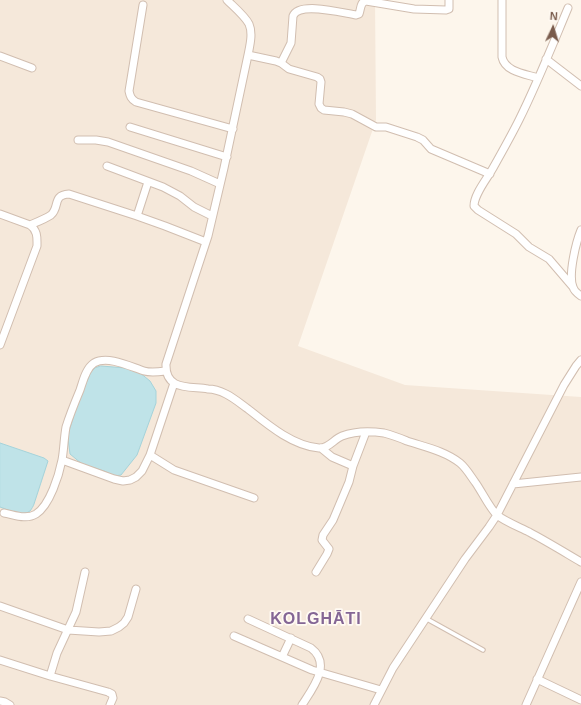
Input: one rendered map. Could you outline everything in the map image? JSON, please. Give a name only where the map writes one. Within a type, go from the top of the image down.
[{"type":"street","points":[[227,0],[249,24],[251,39],[227,157],[206,242],[168,354],[166,364],[168,377],[174,383],[181,386],[219,391],[231,397],[285,436],[313,447],[326,447],[343,435],[374,432],[386,434],[433,449],[452,458],[466,469],[497,515],[581,562]]},
{"type":"street","points":[[281,63],[291,43],[293,16],[299,10],[313,8],[356,15],[359,14],[363,2],[366,1],[414,9],[446,10],[449,9],[449,0]]},
{"type":"street","points":[[502,0],[503,62],[512,69],[538,78]]},
{"type":"street","points":[[143,5],[129,91],[132,99],[136,102],[233,129]]},
{"type":"street","points":[[568,8],[519,120],[476,197],[474,206],[516,234],[529,246],[549,260],[581,296]]},
{"type":"street","points":[[0,56],[32,68]]},
{"type":"street","points":[[248,56],[281,63],[296,71],[318,77],[321,82],[319,104],[324,110],[352,114],[376,127],[386,126],[417,137],[423,140],[431,149],[490,174]]},
{"type":"street","points":[[546,59],[581,86]]},
{"type":"street","points":[[130,127],[227,157]]},
{"type":"street","points":[[78,140],[108,142],[191,171],[220,184]]},
{"type":"street","points":[[107,166],[170,191],[180,196],[194,207],[212,216]]},
{"type":"street","points":[[136,216],[148,182]]},
{"type":"street","points":[[30,225],[51,215],[59,197],[69,194],[136,216],[206,242]]},
{"type":"street","points":[[0,214],[30,225],[34,228],[37,237],[37,246],[0,345]]},
{"type":"street","points":[[573,287],[572,272],[581,230]]},
{"type":"street","points":[[374,705],[393,668],[427,619],[465,559],[497,515],[564,384],[581,360]]},
{"type":"street","points":[[4,513],[29,517],[40,511],[48,500],[62,460],[66,427],[89,368],[99,362],[107,361],[145,371],[166,371]]},
{"type":"street","points":[[62,460],[114,479],[124,481],[136,477],[142,470],[150,455],[174,383]]},
{"type":"street","points":[[316,572],[329,549],[322,540],[323,535],[345,492],[366,432]]},
{"type":"street","points":[[321,448],[332,457],[353,466]]},
{"type":"street","points":[[150,455],[174,470],[254,498]]},
{"type":"street","points":[[512,484],[581,476]]},
{"type":"street","points":[[50,676],[57,653],[78,606],[85,572]]},
{"type":"street","points":[[526,705],[581,582]]},
{"type":"street","points":[[0,606],[68,630],[99,632],[111,631],[120,627],[128,617],[136,589]]},
{"type":"street","points":[[248,619],[291,638],[316,652],[320,660],[320,673],[313,688],[302,705]]},
{"type":"street","points":[[234,636],[320,673],[381,690]]},
{"type":"street","points":[[282,657],[291,638]]},
{"type":"street","points":[[0,660],[108,692],[112,694],[113,698],[110,705]]},
{"type":"street","points":[[537,679],[581,700]]},
{"type":"street","points":[[0,701],[10,705]]},
{"type":"lane","points":[[427,619],[483,650]]},
{"type":"shaded area","points":[[0,0],[375,0],[376,120],[298,346],[405,385],[581,397],[581,705],[0,705]]},
{"type":"water","points":[[101,366],[126,368],[139,372],[150,381],[156,391],[156,403],[137,455],[121,475],[115,476],[82,464],[70,454],[68,438],[69,431],[78,402],[91,372],[95,368]]},
{"type":"water","points":[[0,443],[44,458],[48,461],[34,505],[27,513],[15,512],[0,507]]},
{"type":"district","name":"KOLGHĀTI","points":[[316,620]]}]
